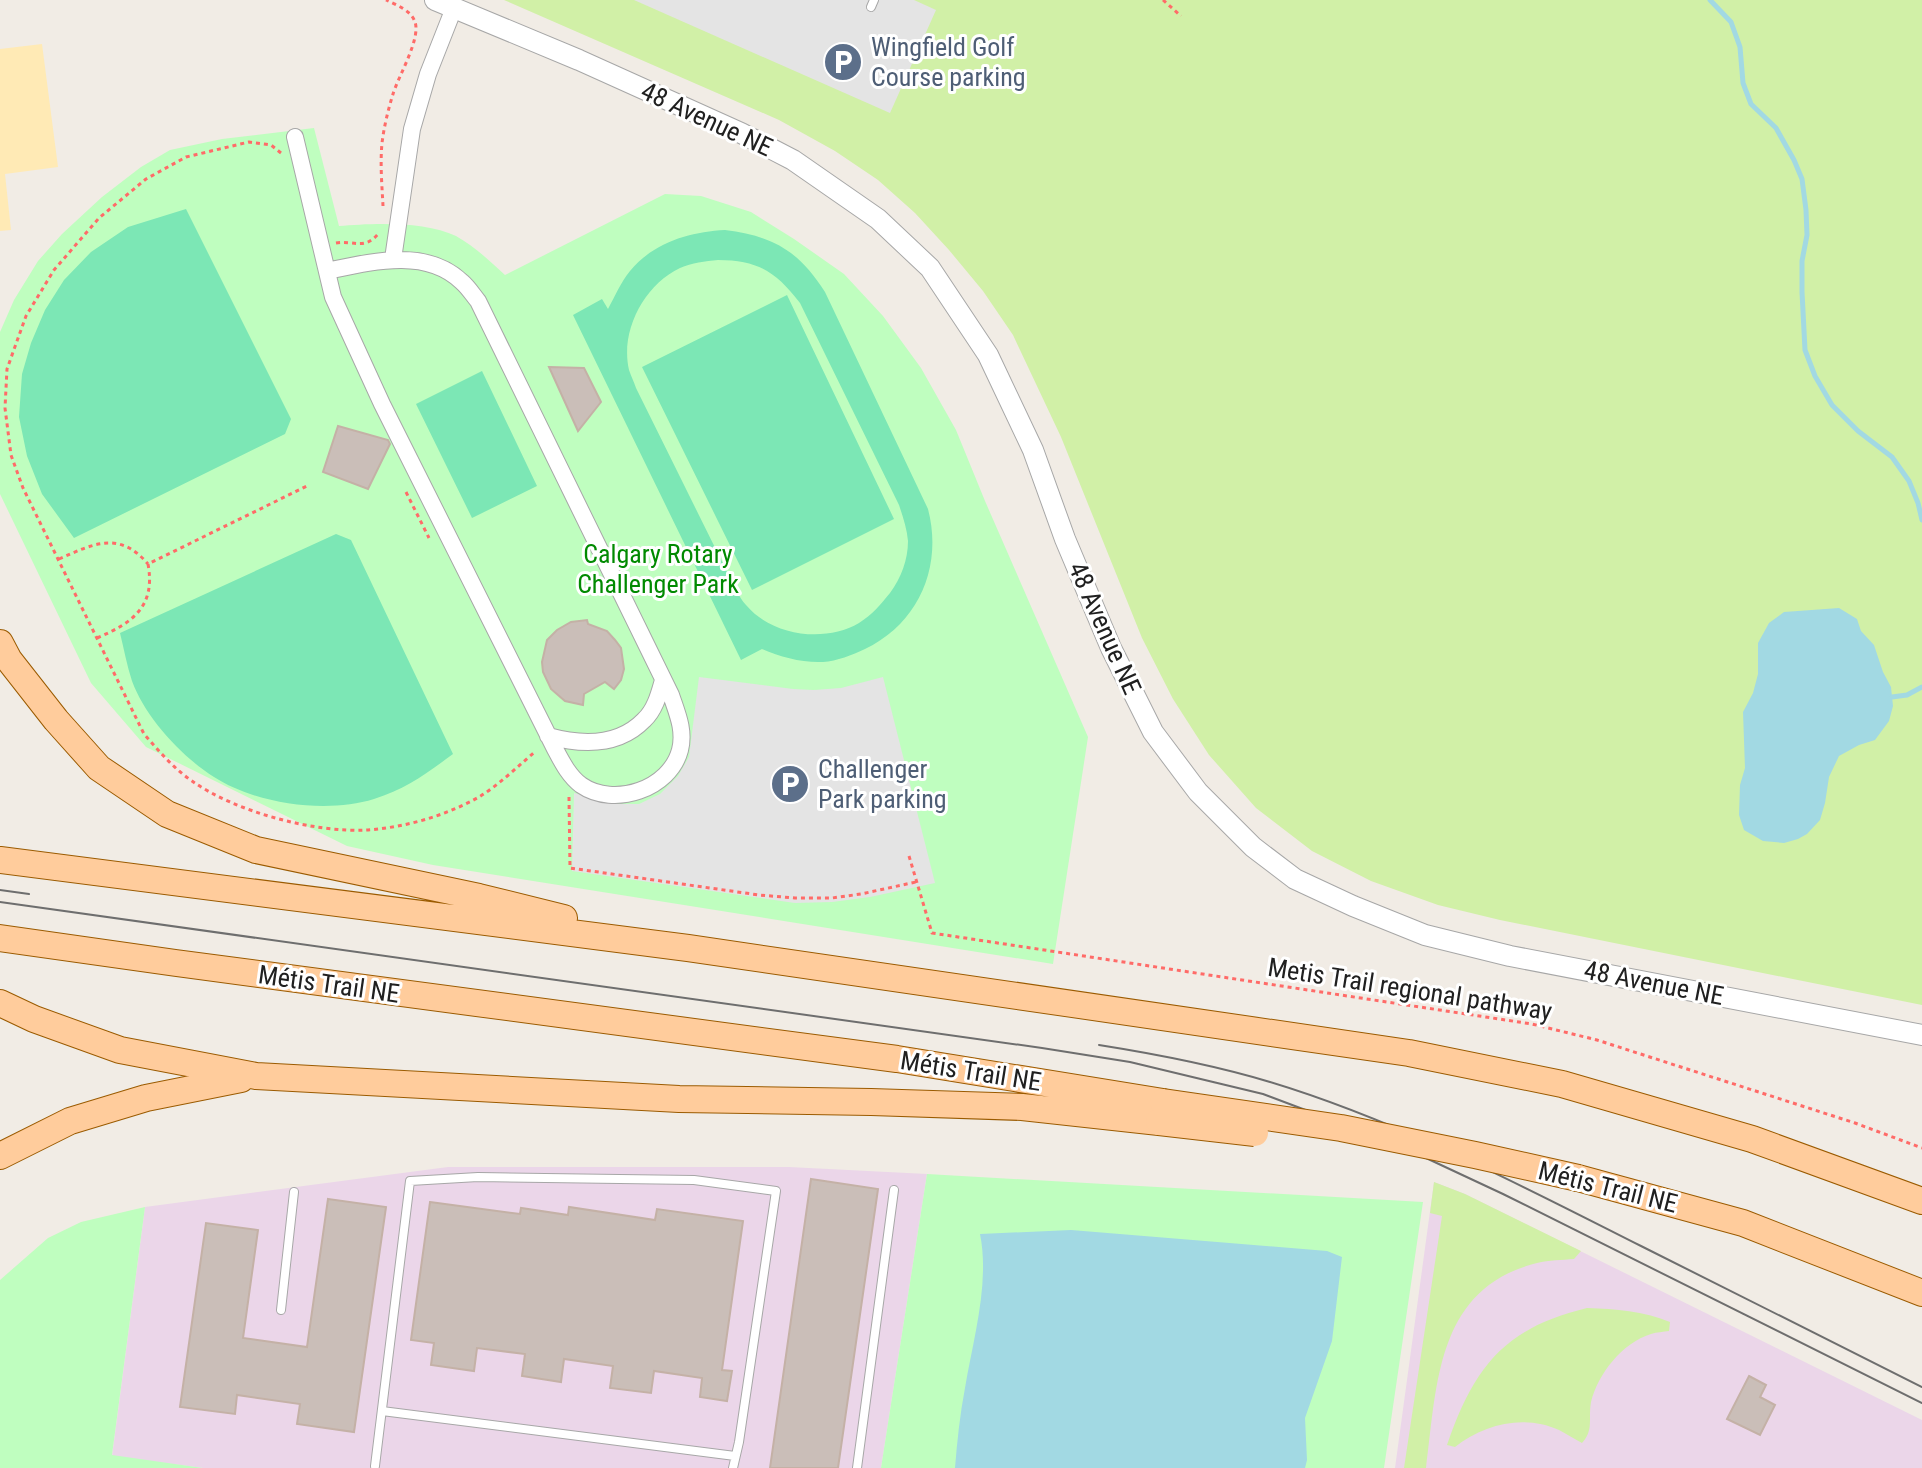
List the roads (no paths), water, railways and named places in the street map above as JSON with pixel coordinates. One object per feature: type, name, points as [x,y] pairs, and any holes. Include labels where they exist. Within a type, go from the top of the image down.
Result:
[{"type":"main road","points":[[0,643],[9,660],[56,720],[99,768],[167,814],[256,850],[479,897],[688,948]]},
{"type":"main road","points":[[0,860],[688,948],[1409,1053],[1562,1084],[1752,1139],[1922,1201]]},
{"type":"main road","name":"Métis Trail NE","points":[[0,938],[897,1059],[1161,1112],[1341,1128],[1578,1178],[1743,1223],[1922,1293]]},
{"type":"main road","points":[[0,1003],[34,1019],[120,1050],[256,1076],[679,1099],[1161,1112]]},
{"type":"main road","points":[[0,1156],[70,1121],[146,1098],[256,1076]]},
{"type":"street","points":[[393,259],[412,129],[450,3]]},
{"type":"street","name":"48 Avenue NE","points":[[450,3],[741,133],[793,160],[878,219],[930,268],[988,355],[1033,450],[1065,539],[1111,648],[1153,732],[1198,792],[1253,847],[1295,879],[1425,935],[1510,956],[1922,1035]]},
{"type":"street","points":[[295,137],[333,297],[544,742],[582,785],[602,793],[622,794],[637,792],[651,785],[665,775],[676,760],[682,733],[679,716],[478,301],[460,280],[441,268],[416,261],[393,259],[327,271]]},
{"type":"street","points":[[544,742],[598,743],[615,738],[644,721],[658,698],[663,680]]},
{"type":"lane","points":[[375,1466],[410,1181],[478,1177],[694,1180],[776,1191],[733,1468]]},
{"type":"lane","points":[[857,1468],[894,1190]]},
{"type":"lane","points":[[281,1310],[294,1192]]},
{"type":"lane","points":[[382,1411],[735,1456]]},
{"type":"water","points":[[1839,608],[1857,619],[1861,631],[1874,645],[1891,687],[1893,706],[1889,721],[1875,740],[1839,756],[1829,777],[1820,820],[1807,834],[1784,843],[1763,841],[1744,830],[1739,815],[1740,785],[1745,768],[1743,712],[1758,674],[1758,643],[1769,623],[1784,612]]},
{"type":"water","points":[[1071,1230],[1327,1251],[1342,1257],[1332,1341],[1305,1418],[1305,1468],[955,1468],[982,1292],[980,1234]]},
{"type":"waterway","points":[[1710,0],[1731,22],[1740,47],[1743,83],[1751,104],[1776,128],[1802,179],[1807,235],[1802,261],[1805,350],[1815,376],[1832,405],[1858,431],[1892,457],[1909,481],[1922,520]]},
{"type":"waterway","points":[[1892,697],[1907,695],[1922,687]]},
{"type":"tram line","points":[[0,890],[29,894]]},
{"type":"tram line","points":[[0,902],[1042,1048],[1130,1062],[1263,1094],[1426,1158],[1503,1194],[1922,1403]]},
{"type":"tram line","points":[[1099,1045],[1185,1060],[1249,1076],[1318,1098],[1412,1135],[1550,1200],[1922,1387]]},
{"type":"place","name":"Wingfield Golf Course parking","points":[[843,62]]},
{"type":"place","name":"Challenger Park parking","points":[[790,784]]},
{"type":"park label","name":"Calgary Rotary Challenger Park","points":[[658,569]]}]
